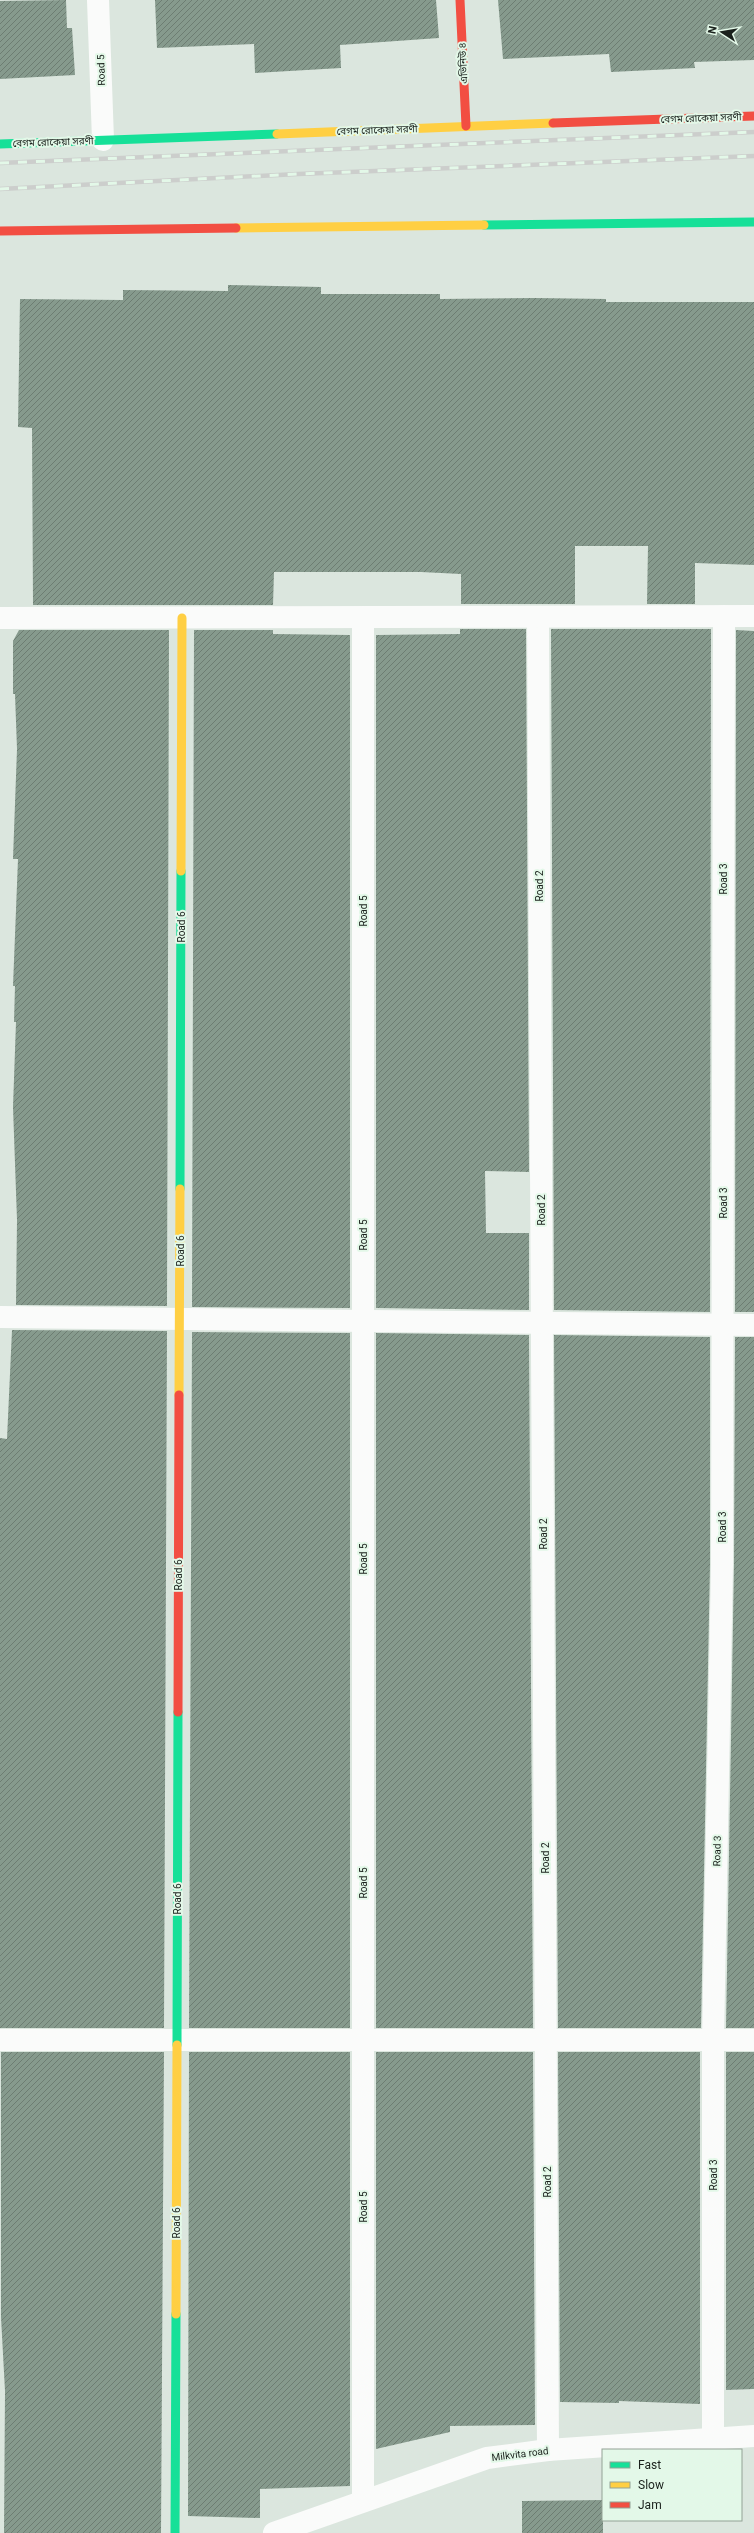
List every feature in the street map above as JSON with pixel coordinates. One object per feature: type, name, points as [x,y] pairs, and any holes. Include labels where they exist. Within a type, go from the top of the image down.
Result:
[{"type":"street","name":"Road 5","points":[[98,0],[103,140]]},
{"type":"street","name":"এভিনিউ ৪","points":[[460,0],[466,126]]},
{"type":"street","name":"বেগম রোকেয়া সরণী","points":[[0,144],[754,116]]},
{"type":"street","points":[[0,231],[754,222]]},
{"type":"street","name":"Road 3","points":[[713,2438],[713,2040],[722,1572],[724,616]]},
{"type":"street","points":[[0,618],[754,616]]},
{"type":"street","name":"Road 2","points":[[538,617],[548,2450]]},
{"type":"street","name":"Road 6","points":[[175,2533],[182,618]]},
{"type":"street","name":"Road 5","points":[[363,618],[363,2501]]},
{"type":"street","points":[[0,1317],[754,1325]]},
{"type":"street","points":[[0,2040],[754,2040]]},
{"type":"street","name":"Milkvita road","points":[[274,2533],[487,2458],[548,2450],[754,2436]]},
{"type":"building","points":[[66,0],[67,28],[72,28],[75,75],[0,79],[0,1]]},
{"type":"building","points":[[155,0],[436,0],[439,38],[340,45],[341,68],[255,73],[254,44],[157,48]]},
{"type":"building","points":[[498,0],[754,0],[754,60],[694,62],[695,68],[611,72],[609,54],[503,59]]},
{"type":"building","points":[[228,285],[321,287],[321,294],[440,294],[440,299],[535,298],[606,299],[606,302],[754,302],[754,565],[695,563],[695,604],[647,604],[648,546],[575,546],[575,604],[461,604],[461,574],[421,572],[274,572],[273,605],[33,605],[32,428],[18,427],[20,299],[123,300],[123,290],[228,291]]},
{"type":"building","points":[[460,629],[526,629],[529,1172],[485,1171],[486,1233],[529,1233],[529,1310],[376,1308],[376,635],[460,634]]},
{"type":"building","points":[[551,629],[711,629],[710,1312],[554,1310]]},
{"type":"building","points":[[19,630],[169,630],[167,1306],[16,1305],[17,1220],[13,1107],[16,1022],[14,1022],[15,986],[13,986],[18,859],[13,859],[17,749],[15,694],[13,694],[13,641]]},
{"type":"building","points":[[194,630],[273,630],[273,634],[350,635],[350,1308],[192,1307]]},
{"type":"building","points":[[736,630],[754,631],[754,1312],[735,1312]]},
{"type":"building","points":[[12,1330],[167,1331],[164,2028],[0,2028],[0,1438],[7,1439]]},
{"type":"building","points":[[192,1332],[350,1333],[350,2028],[189,2028]]},
{"type":"building","points":[[376,1333],[529,1335],[533,2028],[376,2028]]},
{"type":"building","points":[[554,1335],[710,1337],[710,1564],[701,2028],[558,2028]]},
{"type":"building","points":[[735,1337],[754,1337],[754,2028],[726,2028],[734,1564]]},
{"type":"building","points":[[1,2052],[164,2052],[161,2533],[4,2533],[5,2391],[1,2317]]},
{"type":"building","points":[[189,2052],[350,2052],[350,2486],[260,2489],[260,2518],[188,2516]]},
{"type":"building","points":[[376,2052],[533,2052],[535,2425],[450,2426],[450,2432],[376,2449]]},
{"type":"building","points":[[558,2052],[700,2052],[700,2404],[619,2401],[619,2403],[560,2402]]},
{"type":"building","points":[[726,2052],[754,2052],[754,2389],[726,2390]]},
{"type":"building","points":[[602,2500],[603,2533],[522,2533],[522,2501]]},
{"type":"railway","points":[[0,163],[754,132]]},
{"type":"railway","points":[[0,189],[298,174],[754,156]]},
{"type":"traffic: fast","points":[[0,144],[277,134]]},
{"type":"traffic: fast","points":[[484,225],[754,222]]},
{"type":"traffic: fast","points":[[180,1189],[181,871]]},
{"type":"traffic: fast","points":[[177,2045],[178,1712]]},
{"type":"traffic: fast","points":[[175,2533],[176,2314]]},
{"type":"traffic: slow","points":[[277,134],[553,123]]},
{"type":"traffic: slow","points":[[236,228],[484,225]]},
{"type":"traffic: slow","points":[[181,871],[182,618]]},
{"type":"traffic: slow","points":[[179,1395],[180,1189]]},
{"type":"traffic: slow","points":[[176,2314],[177,2045]]},
{"type":"traffic: jam","points":[[460,0],[466,126]]},
{"type":"traffic: jam","points":[[553,123],[754,116]]},
{"type":"traffic: jam","points":[[0,231],[236,228]]},
{"type":"traffic: jam","points":[[178,1712],[179,1395]]}]
